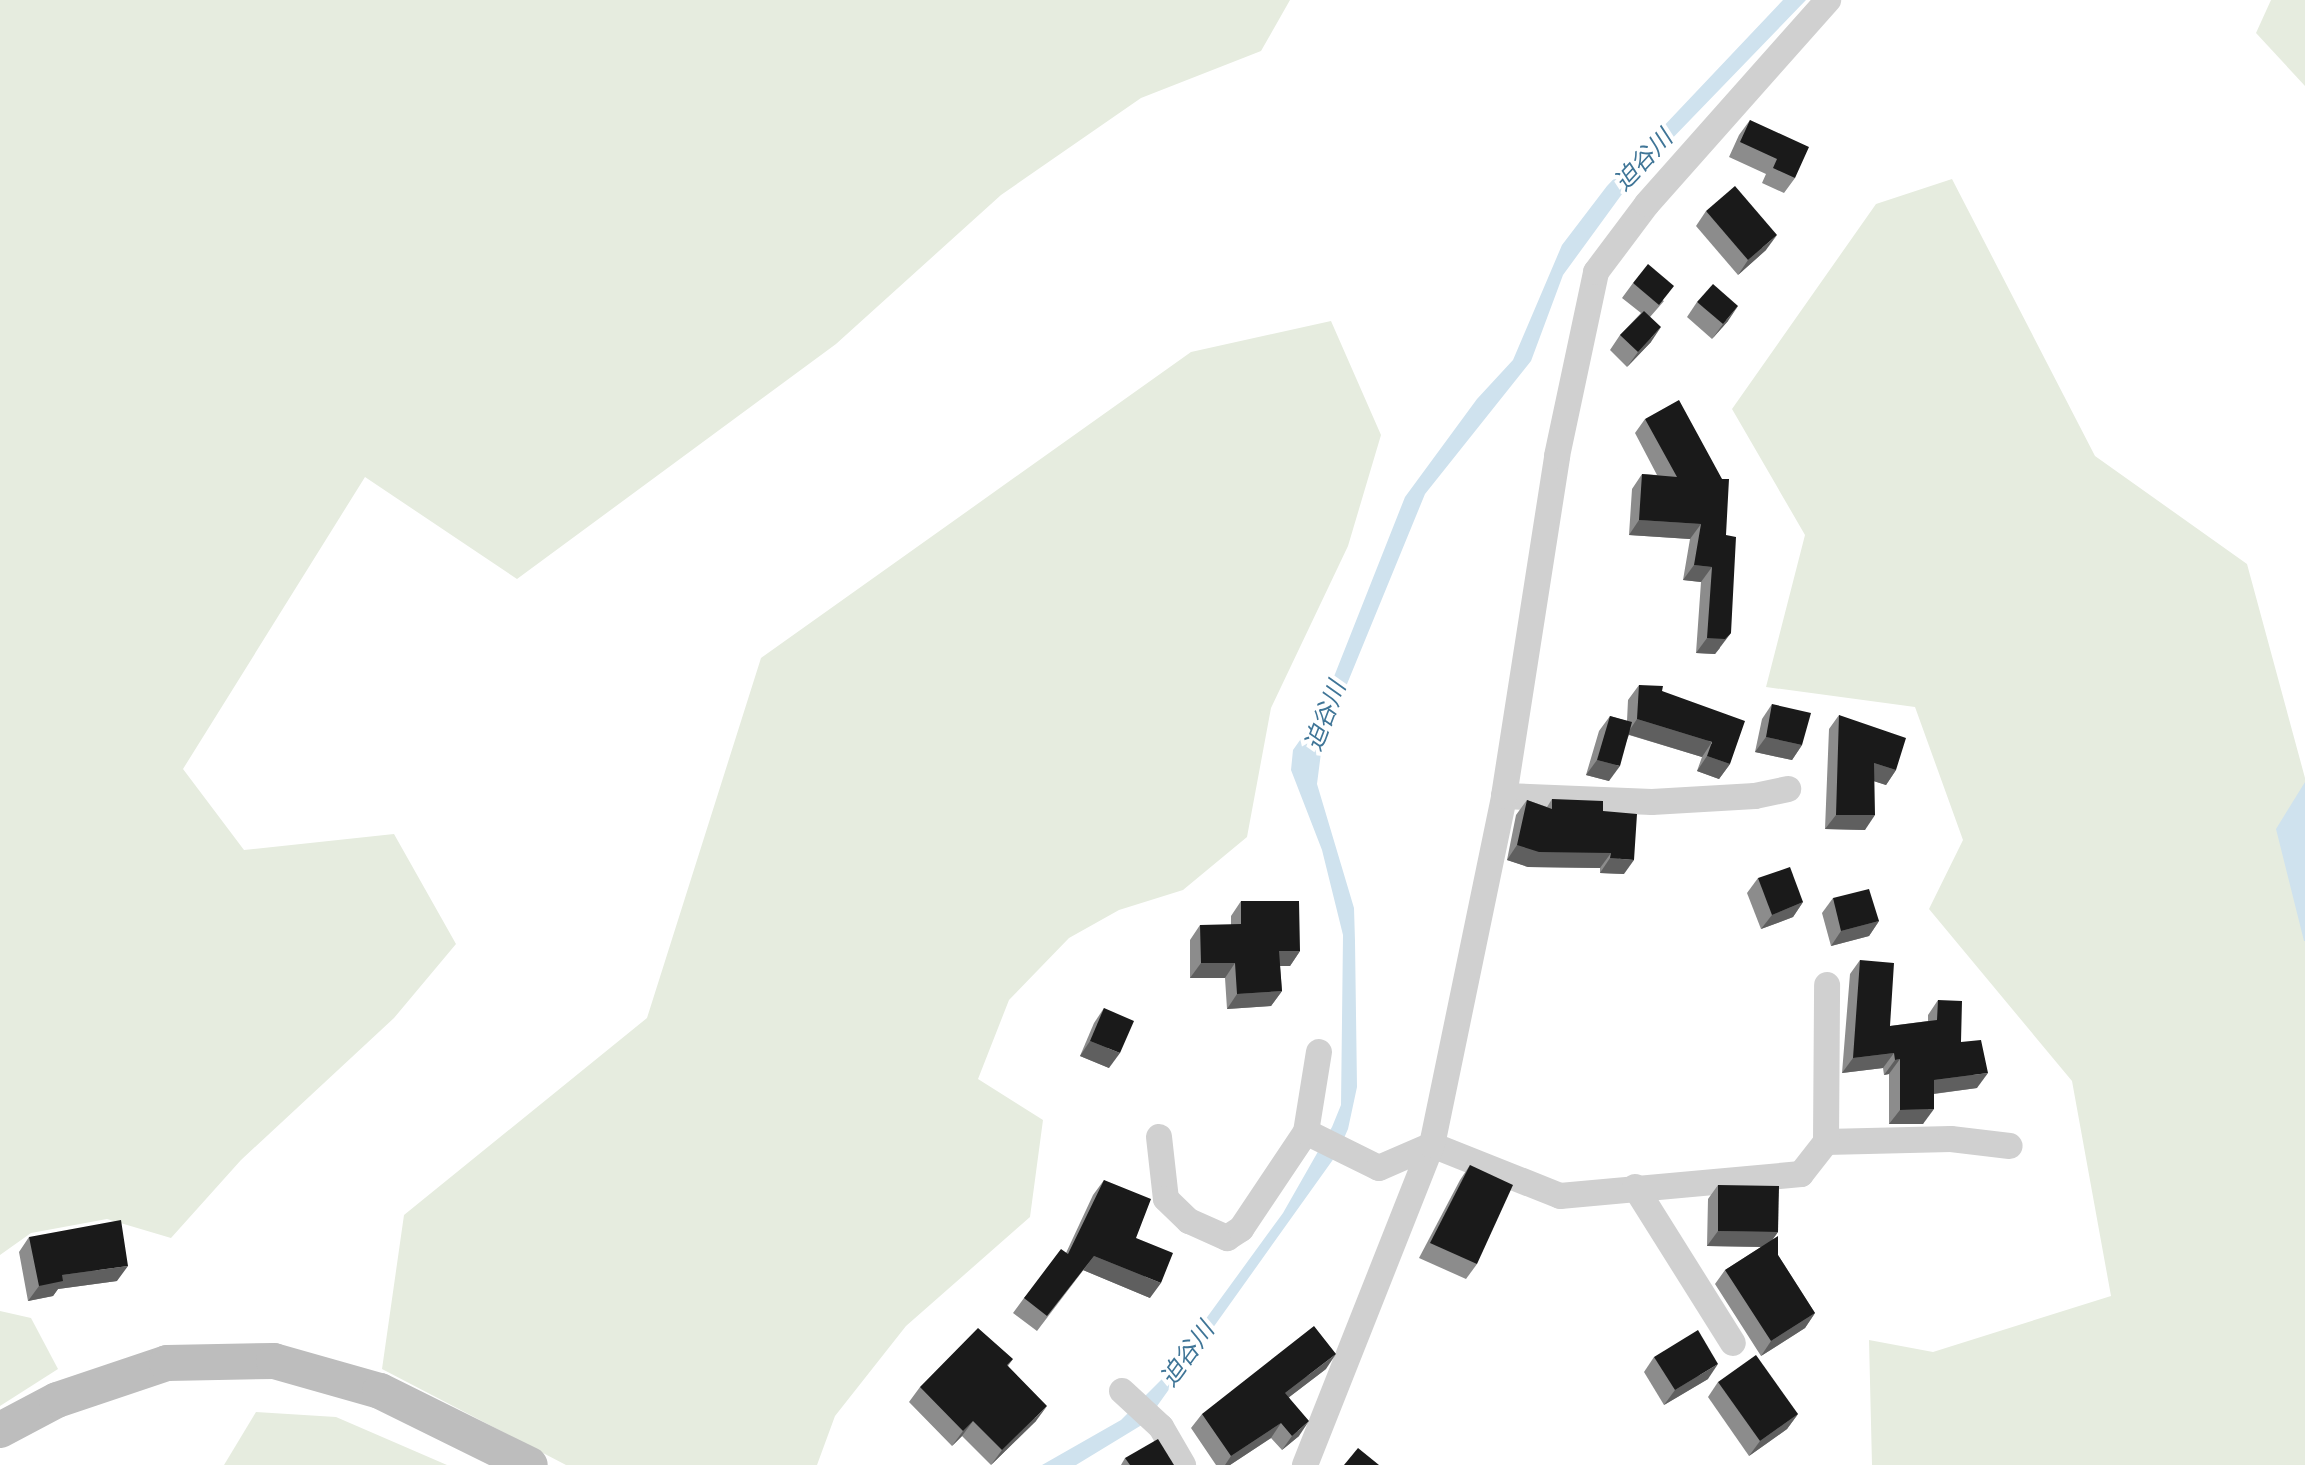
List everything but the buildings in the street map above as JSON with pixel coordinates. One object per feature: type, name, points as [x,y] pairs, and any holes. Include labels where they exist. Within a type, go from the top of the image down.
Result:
[{"type":"street","points":[[1305,1465],[1432,1145],[1504,796],[1557,456],[1596,272],[1647,204],[1828,0]]},
{"type":"street","points":[[1504,796],[1652,802],[1755,796],[1788,789]]},
{"type":"street","points":[[1311,1134],[1379,1168],[1432,1145],[1560,1196],[1801,1174],[1826,1142],[1827,985]]},
{"type":"street","points":[[1159,1137],[1166,1199],[1189,1221],[1227,1238],[1241,1229],[1311,1134],[1319,1052]]},
{"type":"street","points":[[1826,1142],[1951,1139],[2010,1146]]},
{"type":"street","points":[[1635,1187],[1733,1343]]},
{"type":"street","points":[[0,1430],[57,1400],[167,1363],[274,1361],[380,1391],[530,1465]]},
{"type":"street","points":[[1127,1396],[1161,1427],[1183,1465]]},
{"type":"shaded area","points":[[0,0],[1290,0],[1261,51],[1141,98],[1001,195],[836,344],[517,579],[365,477],[183,769],[244,850],[394,834],[456,944],[394,1018],[241,1160],[171,1238],[107,1219],[31,1233],[0,1255]]},
{"type":"shaded area","points":[[2271,0],[2305,0],[2305,86],[2256,33]]},
{"type":"shaded area","points":[[1952,179],[2095,456],[2247,564],[2305,778],[2305,1465],[1872,1465],[1869,1340],[1933,1352],[2111,1296],[2072,1081],[1929,909],[1963,840],[1915,707],[1766,687],[1805,535],[1732,409],[1876,204]]},
{"type":"shaded area","points":[[1331,321],[1381,435],[1348,546],[1271,708],[1247,837],[1183,890],[1119,910],[1069,938],[1009,1000],[978,1079],[1043,1120],[1030,1217],[906,1326],[835,1416],[817,1465],[566,1465],[382,1369],[404,1215],[647,1018],[761,658],[1191,352]]},
{"type":"shaded area","points":[[0,1311],[31,1318],[58,1369],[0,1406]]},
{"type":"shaded area","points":[[256,1412],[336,1417],[447,1465],[224,1465]]},
{"type":"water","name":"迫谷川","points":[[1783,0],[1806,0],[1633,179],[1563,275],[1531,361],[1425,494],[1322,745],[1317,784],[1354,908],[1357,1087],[1348,1129],[1337,1154],[1145,1423],[1076,1465],[1042,1465],[1121,1420],[1162,1379],[1283,1213],[1332,1127],[1341,1105],[1343,935],[1322,850],[1291,770],[1293,750],[1320,712],[1405,497],[1477,399],[1513,360],[1562,245],[1607,186]]},
{"type":"water","points":[[2305,782],[2305,941],[2304,941],[2276,829]]}]
